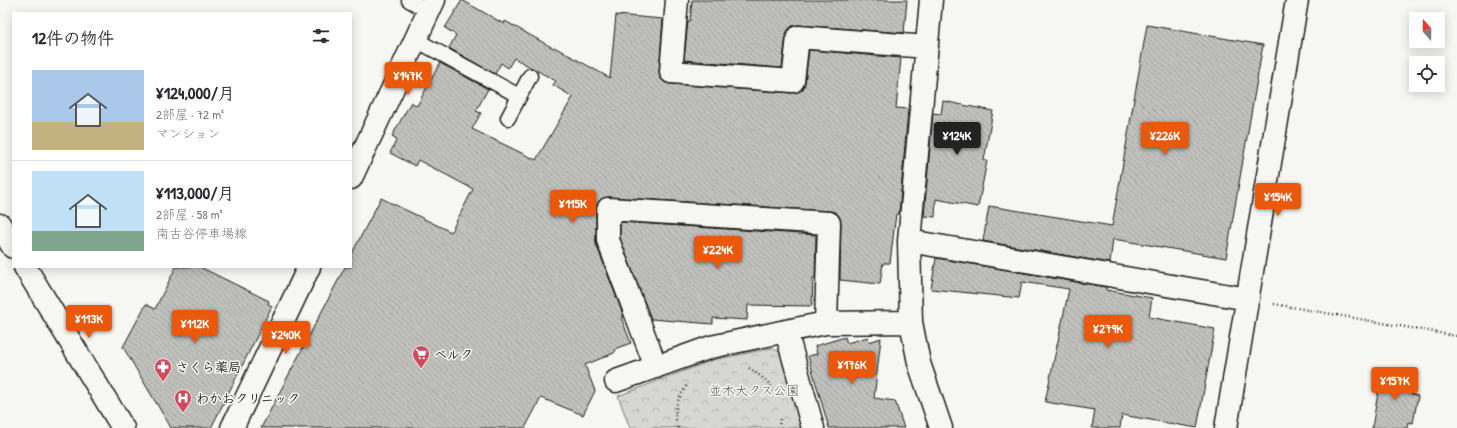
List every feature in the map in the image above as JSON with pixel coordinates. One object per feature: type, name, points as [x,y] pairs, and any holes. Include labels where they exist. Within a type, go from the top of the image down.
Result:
[{"type":"street","points":[[677,0],[671,72],[793,81],[798,37],[927,47]]},
{"type":"street","points":[[931,0],[909,241],[911,322],[919,363],[941,428]]},
{"type":"street","points":[[1226,428],[1297,0]]},
{"type":"street","points":[[352,176],[431,5]]},
{"type":"street","points":[[656,367],[608,240],[608,209],[829,223],[826,323]]},
{"type":"street","points":[[0,225],[12,245]]},
{"type":"street","points":[[909,241],[1248,299]]},
{"type":"street","points":[[26,268],[123,428]]},
{"type":"street","points":[[232,428],[309,268]]},
{"type":"street","points":[[616,381],[711,347],[826,323],[911,322]]},
{"type":"street","points":[[786,331],[813,428]]},
{"type":"lane","points":[[409,0],[431,5]]},
{"type":"lane","points":[[416,40],[519,96]]},
{"type":"lane","points":[[508,118],[530,76]]},
{"type":"path","points":[[1248,299],[1457,336]]},
{"type":"path","points":[[743,365],[753,370],[767,381],[775,393]]},
{"type":"path","points":[[678,428],[675,416],[677,402],[690,379]]},
{"type":"path","points":[[779,428],[780,415]]},
{"type":"green space","name":"並木大クス公園","points":[[772,348],[785,355],[807,428],[630,428],[618,396],[713,360]]},
{"type":"building","points":[[462,0],[504,24],[505,21],[610,78],[616,15],[663,19],[659,71],[660,78],[664,82],[670,84],[792,93],[799,92],[803,89],[809,50],[901,58],[896,108],[908,109],[899,214],[896,214],[890,263],[883,263],[880,284],[840,280],[841,223],[840,218],[836,213],[830,211],[609,197],[603,198],[598,202],[596,209],[596,244],[624,317],[621,317],[631,343],[617,348],[614,353],[585,365],[595,391],[583,415],[541,398],[525,428],[261,428],[344,268],[352,268],[352,253],[381,198],[451,232],[473,189],[418,160],[415,166],[390,153],[397,139],[392,136],[411,102],[417,106],[440,63],[488,89],[476,111],[481,113],[472,129],[536,160],[573,97],[553,85],[556,81],[514,58],[508,68],[501,63],[495,74],[449,48],[456,35],[445,28]]},
{"type":"building","points":[[692,0],[907,0],[904,33],[799,25],[792,26],[786,35],[782,68],[684,60]]},
{"type":"building","points":[[1147,25],[1263,45],[1226,258],[1113,239],[1110,263],[983,241],[989,206],[1112,226]]},
{"type":"building","points":[[943,101],[993,111],[984,160],[987,161],[978,207],[936,199],[935,217],[924,216],[933,113],[941,114]]},
{"type":"building","points":[[620,222],[816,235],[815,278],[813,278],[812,306],[748,305],[747,320],[713,318],[713,324],[651,319],[620,238]]},
{"type":"building","points":[[936,258],[1106,287],[1106,290],[1152,298],[1149,317],[1215,329],[1197,428],[1122,415],[1120,428],[1092,428],[1095,410],[1045,402],[1069,289],[1022,282],[1019,298],[931,289]]},
{"type":"building","points":[[176,268],[202,268],[269,301],[268,304],[272,306],[211,428],[171,428],[123,347],[146,304],[155,309]]},
{"type":"building","points":[[845,337],[847,343],[868,337],[869,342],[881,338],[874,398],[895,401],[904,428],[829,428],[808,356],[817,354],[815,346]]},
{"type":"building","points":[[1382,369],[1414,375],[1411,394],[1418,396],[1413,423],[1408,422],[1407,428],[1372,428]]},
{"type":"place","name":"ベルク","points":[[421,369]]},
{"type":"place","name":"さくら薬局","points":[[163,382]]},
{"type":"place","name":"わかおクリニック","points":[[183,413]]}]
